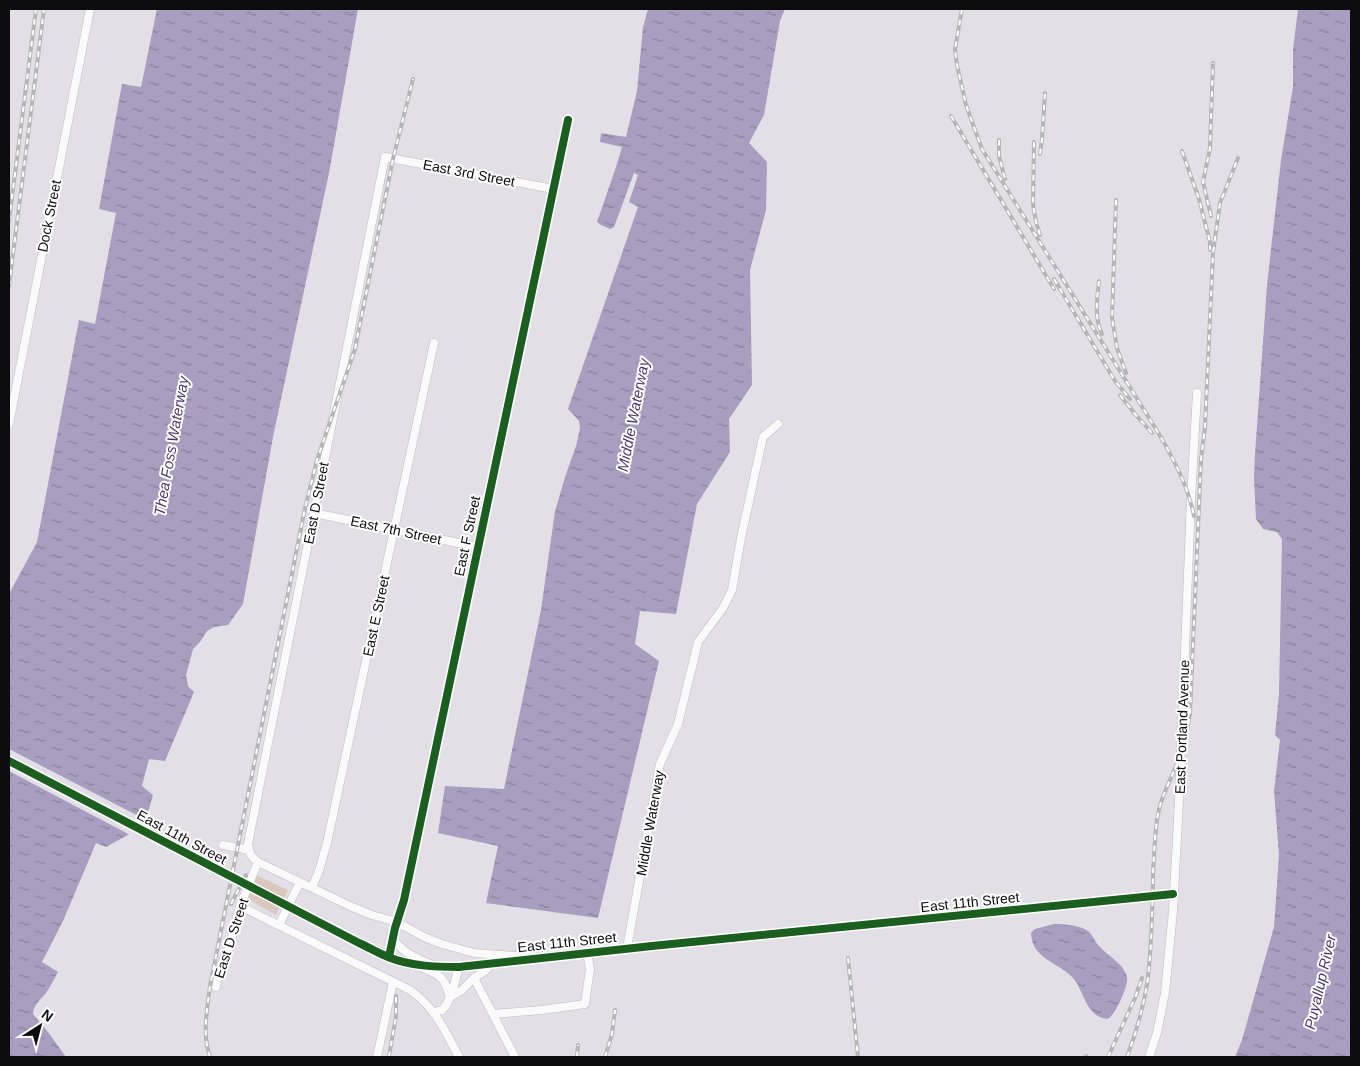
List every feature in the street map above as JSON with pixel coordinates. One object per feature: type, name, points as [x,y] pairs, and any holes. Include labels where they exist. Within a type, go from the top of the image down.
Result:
[{"type":"street","name":"Dock Street","points":[[9,424],[90,9]]},
{"type":"street","name":"East F Street","points":[[389,957],[404,900],[568,120]]},
{"type":"street","name":"East 3rd Street","points":[[385,157],[553,189]]},
{"type":"street","name":"East D Street","points":[[249,850],[248,844],[385,157]]},
{"type":"street","name":"East E Street","points":[[312,887],[327,843],[434,343]]},
{"type":"street","name":"East Portland Avenue","points":[[1149,1057],[1157,1033],[1164,993],[1174,894],[1190,507],[1197,393]]},
{"type":"street","name":"Middle Waterway","points":[[627,948],[660,764],[678,724],[698,642],[723,608],[732,590],[741,538],[763,437],[778,424]]},
{"type":"street","name":"East 7th Street","points":[[314,513],[478,547]]},
{"type":"street","name":"East 11th Street","points":[[9,761],[359,943],[389,957],[412,964],[459,967],[627,948],[1174,894]]},
{"type":"street","name":"East 11th Street","points":[[223,845],[249,850],[252,858],[258,862],[352,908],[397,922],[424,937],[452,947],[474,952],[539,958]]},
{"type":"street","name":"East D Street","points":[[216,986],[218,973],[230,945],[240,906],[258,862]]},
{"type":"street","points":[[279,924],[300,882]]},
{"type":"street","points":[[240,906],[279,924],[420,997],[434,1012],[459,1057]]},
{"type":"street","points":[[393,938],[399,947],[415,957],[436,966],[447,967]]},
{"type":"street","points":[[493,1014],[585,1004],[590,969],[587,953]]},
{"type":"street","points":[[450,997],[462,990],[474,978],[486,972],[493,963]]},
{"type":"street","points":[[412,964],[433,972],[444,980],[450,997]]},
{"type":"street","points":[[434,1012],[442,1010],[450,997],[459,967]]},
{"type":"street","points":[[474,978],[515,1057]]},
{"type":"street","points":[[377,1057],[393,982]]},
{"type":"shaded area","points":[[250,872],[288,890],[276,915],[241,895]]},
{"type":"water","name":"Thea Foss Waterway","points":[[157,9],[358,9],[329,173],[273,437],[243,604],[228,625],[214,627],[207,631],[193,649],[186,675],[188,686],[194,692],[165,761],[149,759],[142,786],[153,795],[144,826],[106,847],[96,843],[63,921],[42,962],[58,972],[46,993],[36,1005],[33,1014],[66,1057],[9,1057],[9,594],[37,542],[79,320],[95,324],[116,213],[99,209],[122,84],[141,87]]},
{"type":"water","points":[[648,9],[785,9],[780,21],[764,115],[749,143],[767,162],[766,210],[750,270],[752,385],[729,419],[730,452],[697,504],[676,614],[640,611],[635,644],[659,661],[598,918],[486,903],[498,846],[438,833],[445,786],[504,789],[541,610],[555,511],[580,428],[579,421],[568,409],[638,207],[629,202],[638,175],[634,173],[614,227],[610,229],[597,222],[622,147],[600,142],[601,133],[626,137],[637,91],[643,27]]},
{"type":"water","name":"Puyallup River","points":[[1298,9],[1351,9],[1351,1057],[1235,1057],[1242,1040],[1274,927],[1279,855],[1274,791],[1280,740],[1275,735],[1279,693],[1282,539],[1277,532],[1263,529],[1256,519],[1254,478],[1267,285],[1281,160],[1293,87],[1293,50]]},
{"type":"water","points":[[1054,924],[1076,926],[1085,929],[1099,946],[1123,968],[1127,977],[1124,992],[1115,1011],[1109,1018],[1102,1018],[1095,1014],[1075,980],[1040,954],[1035,948],[1031,933],[1035,929]]},
{"type":"pier","points":[[9,749],[148,821],[146,827],[132,836],[9,771]]},
{"type":"railway","points":[[9,221],[36,9]]},
{"type":"railway","points":[[9,286],[44,9]]},
{"type":"railway","points":[[962,9],[955,49],[957,65],[966,105],[982,149],[1159,434],[1184,484],[1194,516]]},
{"type":"railway","points":[[1211,216],[1203,182],[1210,148],[1213,63]]},
{"type":"railway","points":[[210,1057],[206,1040],[210,986],[305,508],[317,460],[355,349],[393,159],[413,79]]},
{"type":"railway","points":[[1040,154],[1045,93]]},
{"type":"railway","points":[[951,116],[1054,289]]},
{"type":"railway","points":[[999,140],[999,156],[1005,179]]},
{"type":"railway","points":[[1034,142],[1033,204],[1040,235]]},
{"type":"railway","points":[[1182,151],[1199,199],[1210,242],[1210,250]]},
{"type":"railway","points":[[1127,1057],[1139,1021],[1147,984],[1157,820],[1164,795],[1182,750],[1190,714],[1201,459],[1205,427],[1213,253],[1220,203],[1238,158]]},
{"type":"railway","points":[[1116,200],[1112,318],[1117,348],[1126,373]]},
{"type":"railway","points":[[1054,279],[1115,381],[1130,399]]},
{"type":"railway","points":[[1099,281],[1097,315],[1102,334]]},
{"type":"railway","points":[[1120,395],[1152,433]]},
{"type":"railway","points":[[231,904],[246,875]]},
{"type":"railway","points":[[848,958],[858,1057]]},
{"type":"railway","points":[[1108,1057],[1142,978]]},
{"type":"railway","points":[[389,1057],[396,1016],[396,996]]},
{"type":"railway","points":[[605,1057],[612,1034],[615,1010]]},
{"type":"railway","points":[[577,1057],[578,1045]]},
{"type":"cycle path","points":[[389,957],[395,928],[404,900],[568,120]]},
{"type":"cycle path","points":[[9,761],[377,952],[396,960],[423,965],[459,967],[1173,894]]}]
